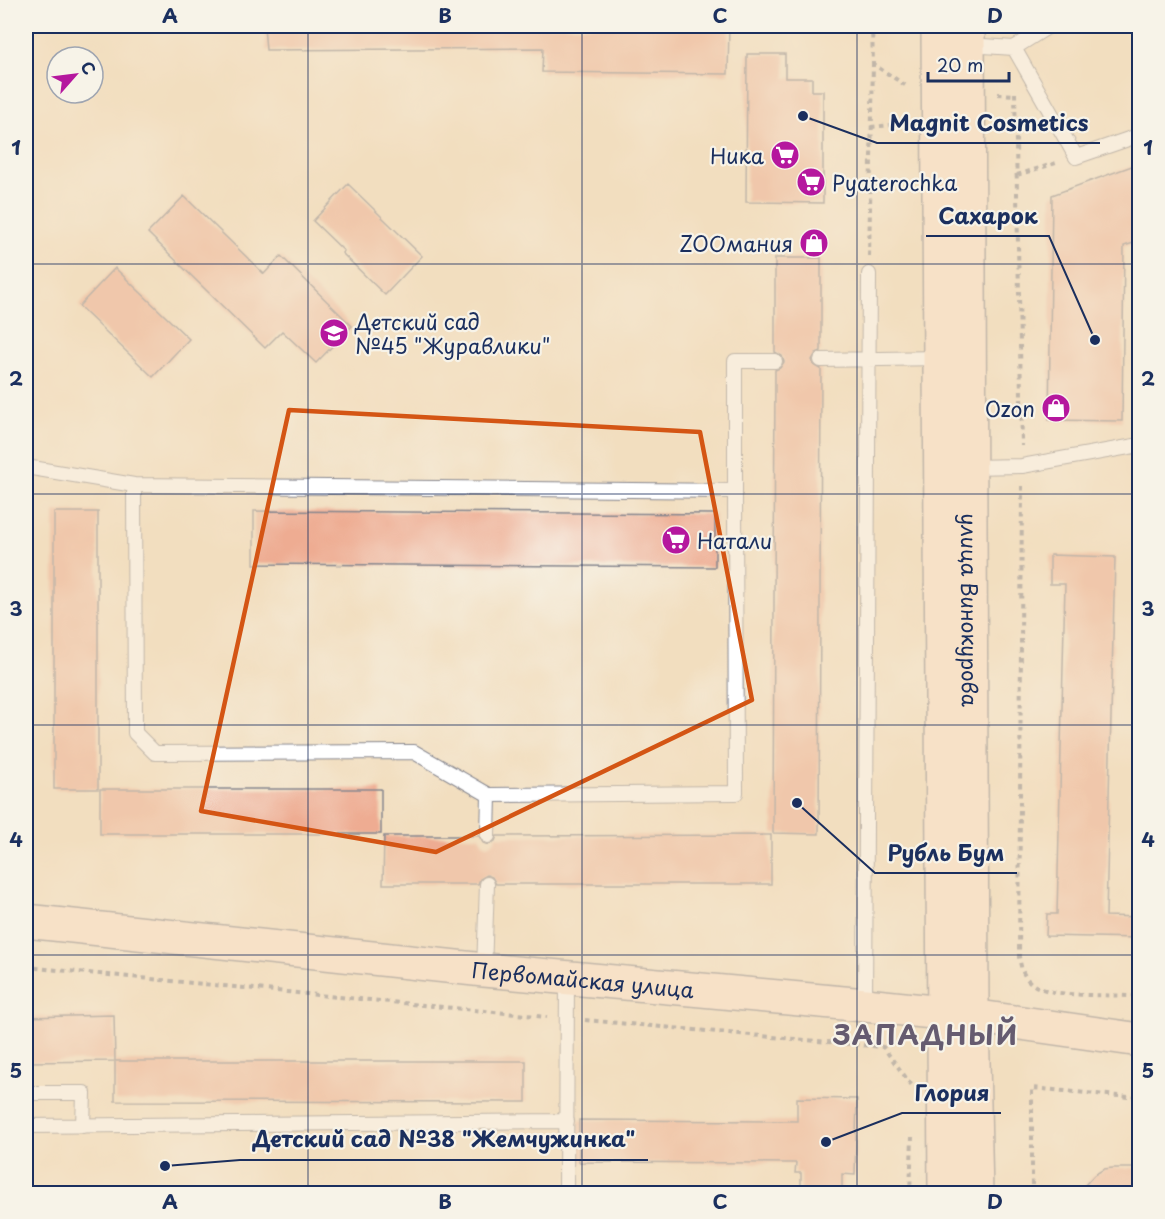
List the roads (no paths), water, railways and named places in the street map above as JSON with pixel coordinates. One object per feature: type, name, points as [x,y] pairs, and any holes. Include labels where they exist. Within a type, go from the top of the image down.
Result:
[{"type":"main road","name":"улица Винокурова","points":[[938,26],[955,358]]},
{"type":"main road","name":"улица Винокурова","points":[[945,1194],[959,1015],[955,358],[968,35]]},
{"type":"main road","name":"Первомайская улица","points":[[26,921],[484,970],[959,1015],[1140,1040]]},
{"type":"main road","name":"улица Винокурова","points":[[959,1015],[976,1194]]},
{"type":"lane","points":[[1014,48],[1049,26]]},
{"type":"lane","points":[[968,35],[1014,48],[1076,157],[1140,135]]},
{"type":"lane","points":[[865,1005],[869,274]]},
{"type":"lane","points":[[821,360],[955,358]]},
{"type":"lane","points":[[134,485],[135,733],[155,753],[414,752],[489,795],[736,793],[735,361],[775,361]]},
{"type":"lane","points":[[955,467],[1022,466],[1140,445]]},
{"type":"lane","points":[[26,467],[134,485],[735,491]]},
{"type":"lane","points":[[488,836],[489,795]]},
{"type":"lane","points":[[484,970],[487,884]]},
{"type":"lane","points":[[567,977],[567,1194]]},
{"type":"lane","points":[[26,1093],[84,1093],[83,1126]]},
{"type":"lane","points":[[26,1126],[567,1120]]},
{"type":"place","name":"Magnit Cosmetics","points":[[803,116]]},
{"type":"place","name":"Ника","points":[[785,155]]},
{"type":"place","name":"Pyaterochka","points":[[811,182]]},
{"type":"place","name":"ZOOмания","points":[[814,243]]},
{"type":"place","name":"Детский сад №45 \"Журавлики\"","points":[[334,333]]},
{"type":"place","name":"Сахарок","points":[[1095,340]]},
{"type":"place","name":"Ozon","points":[[1056,408]]},
{"type":"place","name":"Натали","points":[[676,540]]},
{"type":"place","name":"Рубль Бум","points":[[797,803]]},
{"type":"place","name":"Глория","points":[[826,1142]]},
{"type":"place","name":"Детский сад №38 \"Жемчужинка\"","points":[[165,1166]]},
{"type":"district","name":"ЗАПАДНЫЙ","points":[[926,1033]]}]
